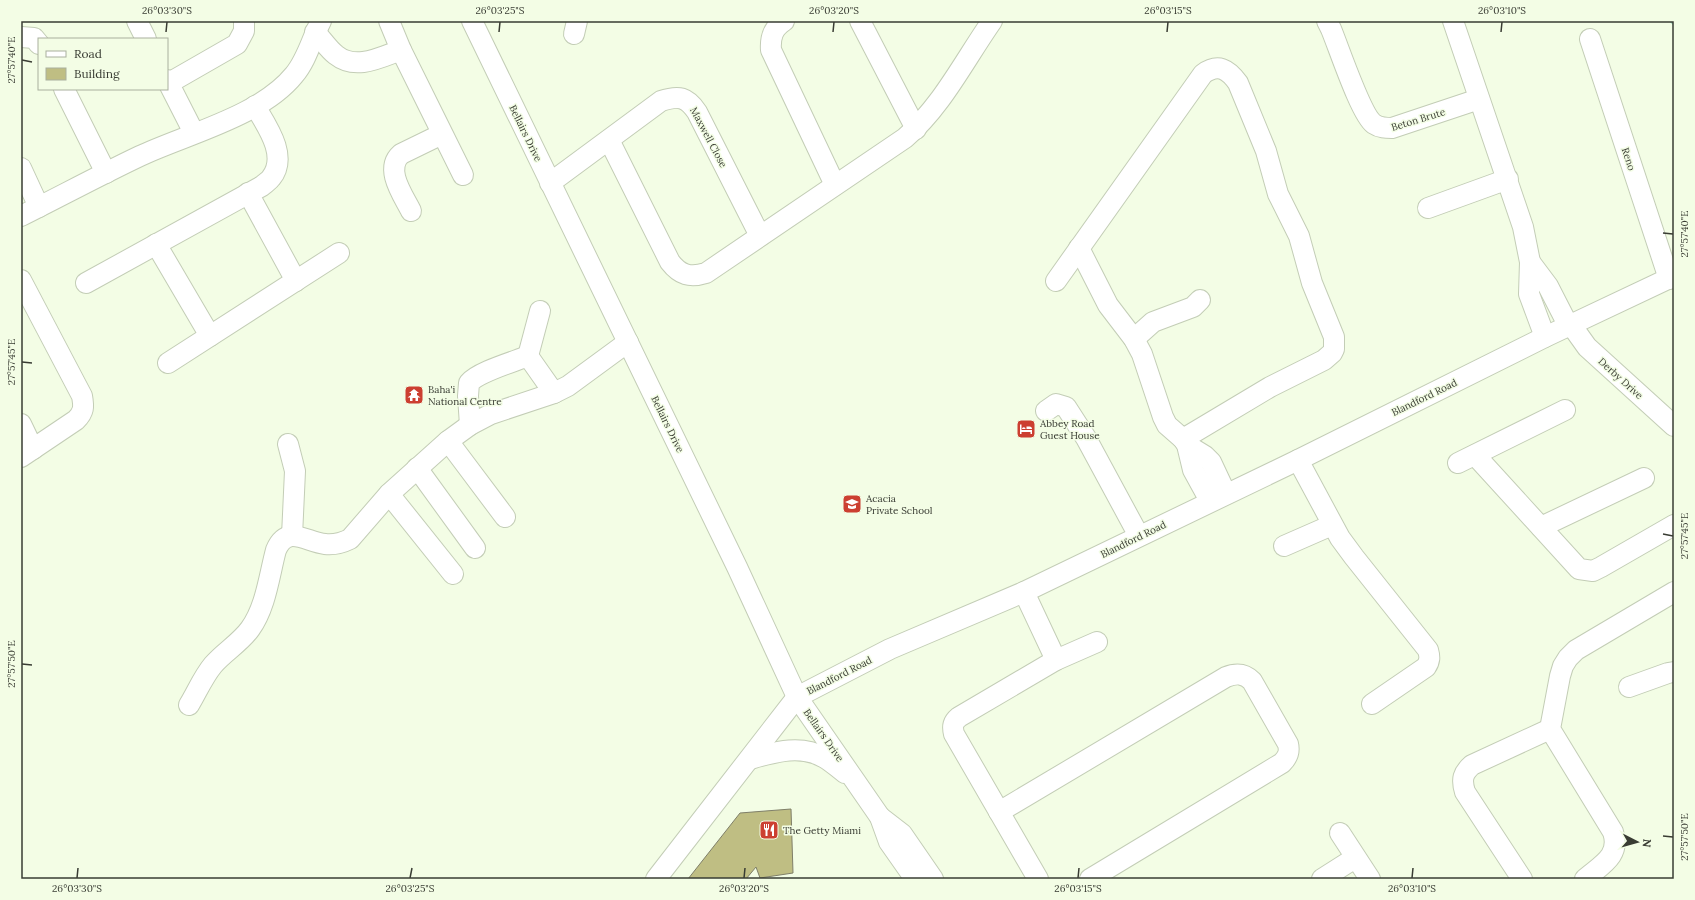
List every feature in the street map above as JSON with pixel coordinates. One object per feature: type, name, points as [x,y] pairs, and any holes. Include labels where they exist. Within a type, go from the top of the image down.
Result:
[{"type":"street","points":[[137,21],[146,38]]},
{"type":"street","points":[[194,133],[168,81],[237,44],[244,31],[244,21]]},
{"type":"street","points":[[389,21],[401,50],[463,175]]},
{"type":"street","name":"Bellairs Drive","points":[[472,21],[628,342],[797,697],[880,817],[889,842],[915,879]]},
{"type":"street","points":[[784,21],[773,32],[770,40],[771,50],[834,185]]},
{"type":"street","points":[[860,21],[916,129]]},
{"type":"street","name":"Beton Brute","points":[[1327,21],[1364,111],[1374,124],[1385,128],[1392,128],[1479,99]]},
{"type":"street","points":[[1453,21],[1508,179],[1523,227],[1530,262],[1529,294],[1545,337]]},
{"type":"street","points":[[318,26],[336,55],[346,61],[358,63],[369,61],[401,50]]},
{"type":"street","points":[[21,216],[140,156],[224,122],[255,106],[282,87],[295,75],[304,60],[318,26]]},
{"type":"street","points":[[609,140],[670,262],[676,269],[685,274],[696,276],[706,273],[905,138],[916,129],[936,105],[983,26]]},
{"type":"street","points":[[21,36],[34,38],[38,43]]},
{"type":"street","name":"Reno","points":[[1590,39],[1671,277]]},
{"type":"street","points":[[1056,281],[1203,74],[1210,69],[1217,68],[1225,70],[1232,75],[1238,83],[1266,151],[1278,194],[1299,236],[1312,283],[1334,337],[1334,348],[1332,353],[1324,360],[1270,387],[1185,442]]},
{"type":"street","points":[[64,90],[106,173]]},
{"type":"street","name":"Maxwell Close","points":[[550,183],[661,101],[679,97],[687,100],[697,112],[760,236]]},
{"type":"street","points":[[86,283],[262,186],[271,178],[276,168],[277,151],[272,134],[255,106]]},
{"type":"street","points":[[411,210],[394,176],[394,164],[396,159],[401,154],[442,134]]},
{"type":"street","points":[[21,168],[39,207]]},
{"type":"street","points":[[1428,208],[1508,179]]},
{"type":"street","points":[[248,193],[296,281]]},
{"type":"street","points":[[156,244],[210,336]]},
{"type":"street","points":[[1079,248],[1108,305],[1134,339],[1142,354],[1167,425],[1185,442],[1211,462],[1218,498]]},
{"type":"street","points":[[168,363],[339,253]]},
{"type":"street","points":[[1530,262],[1548,286],[1570,326]]},
{"type":"street","name":"Blandford Road","points":[[656,879],[797,697],[890,649],[1024,592],[1298,460],[1545,337],[1671,277]]},
{"type":"street","points":[[21,280],[82,396],[84,408],[82,414],[76,420],[27,453],[21,424]]},
{"type":"street","points":[[1134,339],[1153,322],[1193,307],[1200,300]]},
{"type":"street","points":[[528,356],[540,311]]},
{"type":"street","name":"Derby Drive","points":[[1570,326],[1587,347],[1674,426]]},
{"type":"street","points":[[189,705],[213,665],[240,640],[257,617],[263,602],[279,542],[284,538],[292,536],[302,537],[323,544],[342,543],[350,539],[390,494],[417,468],[448,441],[470,425],[491,414],[568,386],[628,342]]},
{"type":"street","points":[[528,356],[554,392]]},
{"type":"street","points":[[470,425],[468,396],[469,383],[478,376],[528,356]]},
{"type":"street","points":[[1046,411],[1056,404],[1066,407],[1086,438],[1139,536]]},
{"type":"street","points":[[1565,410],[1467,459],[1541,528],[1579,569],[1593,571],[1674,525]]},
{"type":"street","points":[[448,441],[505,517]]},
{"type":"street","points":[[288,444],[295,471],[292,536]]},
{"type":"street","points":[[1298,460],[1332,525],[1354,557],[1428,650],[1430,655],[1430,659],[1426,667],[1372,704]]},
{"type":"street","points":[[417,468],[475,548]]},
{"type":"street","points":[[1541,528],[1644,478]]},
{"type":"street","points":[[390,494],[453,574]]},
{"type":"street","points":[[1284,546],[1332,525]]},
{"type":"street","points":[[1024,592],[1056,660]]},
{"type":"street","points":[[1585,879],[1610,858],[1614,851],[1615,838],[1613,832],[1550,729],[1563,666],[1576,650],[1674,592]]},
{"type":"street","points":[[1038,879],[954,734],[952,728],[953,722],[1056,660],[1097,642]]},
{"type":"street","points":[[1628,687],[1674,672]]},
{"type":"street","points":[[999,812],[1226,677],[1241,674],[1247,677],[1252,681],[1288,744],[1289,754],[1287,758],[1282,763],[1090,879]]},
{"type":"street","points":[[1522,879],[1465,792],[1462,777],[1472,764],[1550,729]]},
{"type":"street","points":[[750,759],[784,750],[804,751],[825,758],[857,783]]},
{"type":"street","name":"Bellairs Drive","points":[[880,817],[902,834],[933,879]]},
{"type":"street","points":[[1340,833],[1370,879]]},
{"type":"street","points":[[1322,879],[1355,858]]},
{"type":"building","points":[[791,809],[793,873],[760,878],[756,867],[746,879],[688,879],[740,813]]},
{"type":"place","name":"Baha'i National Centre","points":[[414,395]]},
{"type":"place","name":"Abbey Road Guest House","points":[[1026,429]]},
{"type":"place","name":"Acacia Private School","points":[[852,504]]},
{"type":"place","name":"The Getty Miami","points":[[769,830]]}]
